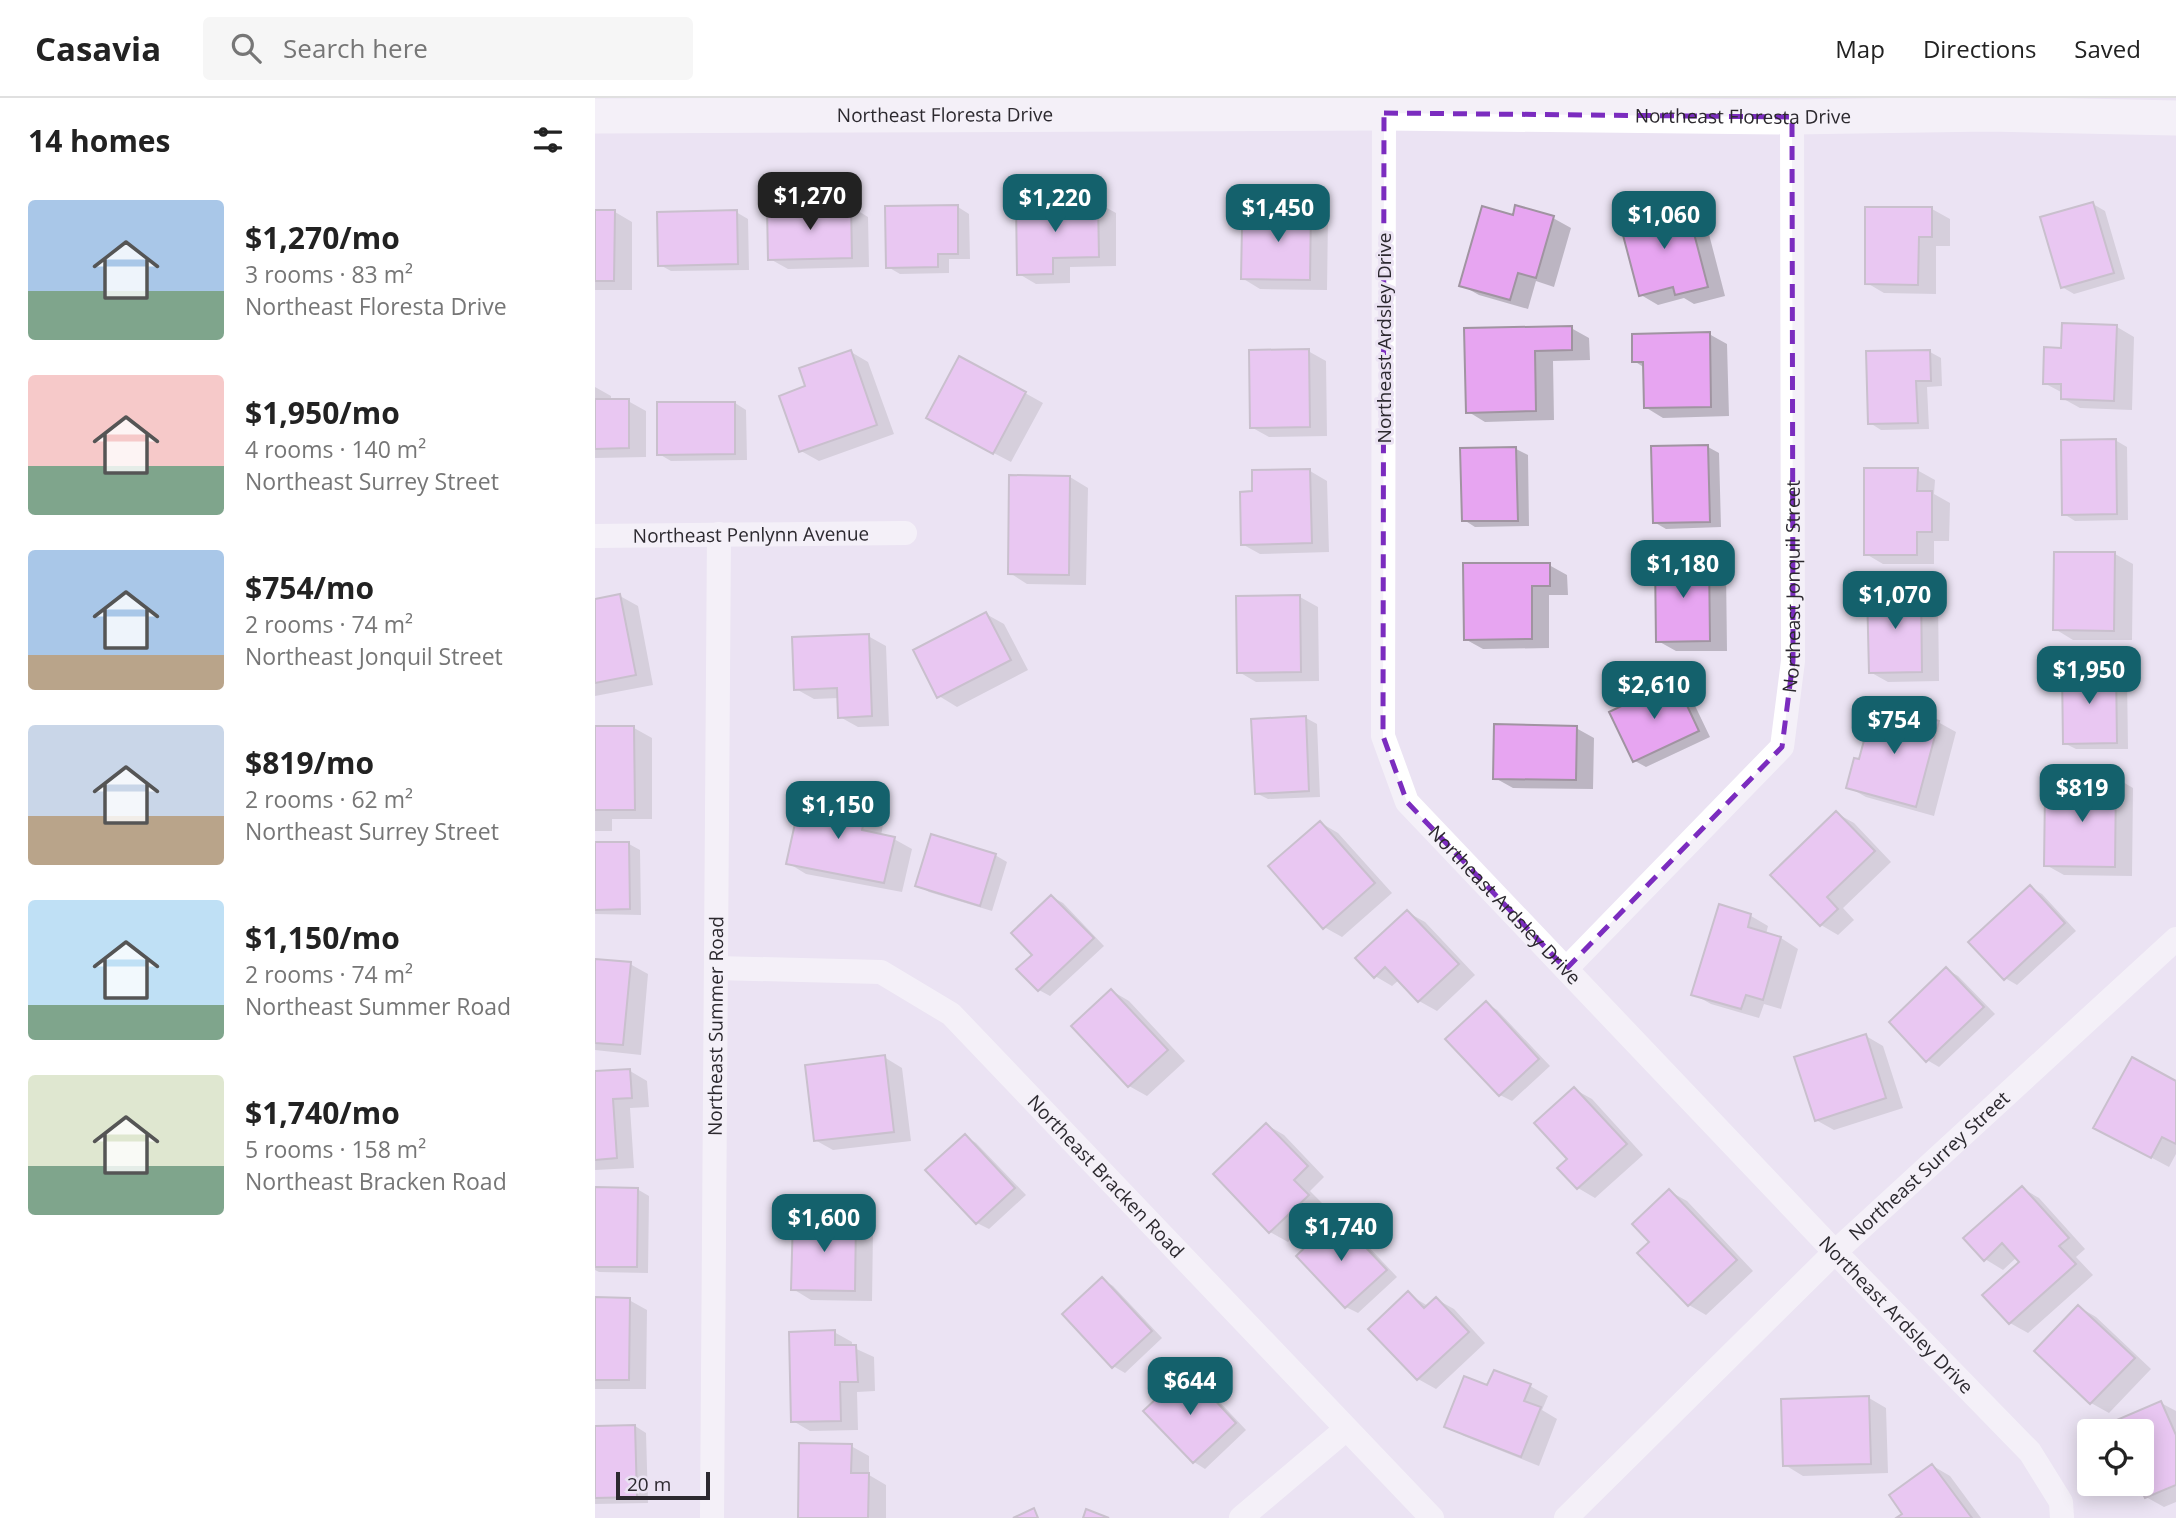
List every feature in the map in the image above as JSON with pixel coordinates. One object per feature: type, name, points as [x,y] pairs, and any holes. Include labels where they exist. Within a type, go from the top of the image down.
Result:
[{"type":"street","name":"Northeast Floresta Drive","points":[[595,116],[807,107],[1791,117],[1989,106],[2176,118]]},
{"type":"street","name":"Northeast Ardsley Drive","points":[[1384,113],[1383,736],[1407,802],[1835,1252],[2030,1452],[2061,1502],[2062,1518]]},
{"type":"street","name":"Northeast Jonquil Street","points":[[1566,969],[1782,747],[1793,661],[1791,117]]},
{"type":"street","name":"Northeast Penlynn Avenue","points":[[595,536],[905,533]]},
{"type":"street","name":"Northeast Summer Road","points":[[712,1518],[719,534]]},
{"type":"street","name":"Northeast Surrey Street","points":[[1566,1518],[1835,1252],[2176,940]]},
{"type":"street","name":"Northeast Bracken Road","points":[[716,968],[881,972],[951,1014],[1431,1518]]},
{"type":"street","points":[[1241,1518],[1345,1430]]},
{"type":"highlighted area","points":[[1384,113],[1792,117],[1793,661],[1782,747],[1566,969],[1407,802],[1383,736]]},
{"type":"building","points":[[1098,201],[1099,257],[1053,258],[1053,274],[1017,275],[1016,202]]},
{"type":"building","points":[[2093,202],[2114,273],[2061,288],[2040,217]]},
{"type":"building","points":[[1686,203],[1708,287],[1675,295],[1673,287],[1639,296],[1619,220]]},
{"type":"building","points":[[1256,204],[1311,205],[1310,280],[1241,279],[1242,226],[1256,226]]},
{"type":"building","points":[[851,205],[852,258],[768,260],[767,207]]},
{"type":"building","points":[[958,205],[958,254],[938,254],[938,267],[886,268],[885,206]]},
{"type":"building","points":[[1515,205],[1554,216],[1536,278],[1518,273],[1510,300],[1459,286],[1482,206],[1513,215]]},
{"type":"building","points":[[1865,207],[1932,207],[1932,237],[1919,237],[1918,285],[1865,284]]},
{"type":"building","points":[[595,210],[615,210],[614,281],[595,281]]},
{"type":"building","points":[[737,210],[738,264],[658,266],[657,212]]},
{"type":"building","points":[[2062,323],[2117,325],[2114,401],[2061,399],[2061,384],[2043,384],[2044,347],[2061,348]]},
{"type":"building","points":[[1572,326],[1572,350],[1535,351],[1536,411],[1466,413],[1464,328]]},
{"type":"building","points":[[1710,332],[1711,407],[1644,408],[1643,362],[1632,362],[1632,334]]},
{"type":"building","points":[[1309,349],[1310,427],[1250,428],[1249,350]]},
{"type":"building","points":[[851,350],[877,425],[799,452],[779,396],[805,386],[799,368]]},
{"type":"building","points":[[1930,350],[1931,381],[1916,381],[1918,423],[1868,424],[1866,351]]},
{"type":"building","points":[[959,356],[1026,392],[993,454],[926,418]]},
{"type":"building","points":[[595,399],[629,399],[629,448],[595,449]]},
{"type":"building","points":[[657,402],[735,402],[735,454],[657,455]]},
{"type":"building","points":[[2116,439],[2117,514],[2062,515],[2061,440]]},
{"type":"building","points":[[1708,445],[1710,522],[1653,523],[1651,446]]},
{"type":"building","points":[[1516,447],[1518,521],[1462,521],[1460,448]]},
{"type":"building","points":[[1864,468],[1918,468],[1917,491],[1932,491],[1932,532],[1917,532],[1917,555],[1864,555]]},
{"type":"building","points":[[1310,469],[1312,543],[1241,545],[1240,492],[1252,491],[1252,470]]},
{"type":"building","points":[[1009,475],[1070,476],[1069,575],[1008,574]]},
{"type":"building","points":[[2054,552],[2115,552],[2114,631],[2053,630]]},
{"type":"building","points":[[1709,558],[1710,641],[1656,642],[1655,559]]},
{"type":"building","points":[[1463,563],[1550,563],[1550,586],[1532,586],[1532,639],[1464,640]]},
{"type":"building","points":[[1921,589],[1922,672],[1869,673],[1867,590]]},
{"type":"building","points":[[620,594],[636,675],[595,683],[595,599]]},
{"type":"building","points":[[1300,595],[1301,672],[1237,673],[1236,596]]},
{"type":"building","points":[[986,612],[1011,660],[937,698],[913,650]]},
{"type":"building","points":[[869,634],[872,716],[838,718],[837,688],[794,690],[792,637]]},
{"type":"building","points":[[2116,668],[2117,743],[2063,744],[2062,669]]},
{"type":"building","points":[[1675,680],[1699,731],[1633,762],[1609,712]]},
{"type":"building","points":[[1874,703],[1939,721],[1916,807],[1846,788],[1854,758],[1859,759]]},
{"type":"building","points":[[1306,716],[1309,791],[1255,794],[1251,719]]},
{"type":"building","points":[[1494,724],[1577,726],[1576,780],[1493,779]]},
{"type":"building","points":[[595,726],[634,726],[635,810],[595,810]]},
{"type":"building","points":[[2078,775],[2116,776],[2115,867],[2044,866],[2045,791],[2078,792]]},
{"type":"building","points":[[802,792],[838,800],[836,806],[866,812],[862,830],[895,837],[884,883],[786,864]]},
{"type":"building","points":[[1836,811],[1875,851],[1827,897],[1838,909],[1820,926],[1770,875]]},
{"type":"building","points":[[1320,821],[1375,883],[1323,929],[1268,866]]},
{"type":"building","points":[[931,834],[996,854],[980,906],[915,886]]},
{"type":"building","points":[[595,842],[629,842],[630,909],[595,910]]},
{"type":"building","points":[[2030,885],[2065,923],[2004,980],[1968,942]]},
{"type":"building","points":[[1051,895],[1094,938],[1038,991],[1016,969],[1032,955],[1011,933]]},
{"type":"building","points":[[1719,904],[1751,914],[1748,927],[1781,937],[1763,1000],[1746,995],[1741,1009],[1691,995]]},
{"type":"building","points":[[1407,910],[1459,964],[1418,1002],[1385,967],[1374,978],[1355,958]]},
{"type":"building","points":[[595,959],[631,962],[623,1045],[595,1043]]},
{"type":"building","points":[[1946,967],[1984,1007],[1926,1062],[1889,1022]]},
{"type":"building","points":[[1111,989],[1168,1050],[1128,1087],[1071,1026]]},
{"type":"building","points":[[1486,1001],[1539,1059],[1499,1096],[1445,1039]]},
{"type":"building","points":[[1866,1034],[1886,1098],[1815,1121],[1794,1057]]},
{"type":"building","points":[[885,1055],[894,1132],[814,1141],[805,1065]]},
{"type":"building","points":[[2132,1057],[2176,1081],[2176,1144],[2162,1137],[2151,1158],[2093,1128]]},
{"type":"building","points":[[630,1069],[632,1098],[613,1099],[617,1158],[595,1160],[595,1071]]},
{"type":"building","points":[[1574,1087],[1627,1144],[1577,1189],[1557,1168],[1567,1159],[1534,1123]]},
{"type":"building","points":[[1266,1123],[1308,1166],[1294,1180],[1309,1195],[1269,1233],[1213,1174]]},
{"type":"building","points":[[965,1134],[1015,1188],[976,1224],[925,1170]]},
{"type":"building","points":[[2022,1186],[2069,1238],[2059,1246],[2076,1264],[2009,1324],[1982,1295],[2019,1262],[2002,1243],[1984,1261],[1963,1238]]},
{"type":"building","points":[[595,1187],[638,1188],[637,1267],[595,1267]]},
{"type":"building","points":[[1669,1189],[1737,1260],[1688,1306],[1637,1253],[1649,1242],[1632,1224]]},
{"type":"building","points":[[793,1217],[856,1218],[855,1291],[791,1290]]},
{"type":"building","points":[[1337,1217],[1387,1270],[1345,1308],[1296,1256]]},
{"type":"building","points":[[1102,1277],[1152,1331],[1112,1368],[1062,1314]]},
{"type":"building","points":[[1408,1291],[1424,1308],[1436,1297],[1469,1332],[1417,1380],[1368,1329]]},
{"type":"building","points":[[595,1297],[630,1298],[629,1380],[595,1380]]},
{"type":"building","points":[[2078,1305],[2135,1358],[2090,1404],[2034,1351]]},
{"type":"building","points":[[835,1330],[835,1345],[856,1345],[858,1382],[840,1382],[841,1421],[791,1422],[789,1332]]},
{"type":"building","points":[[1187,1370],[1236,1423],[1193,1463],[1143,1411]]},
{"type":"building","points":[[1494,1370],[1531,1384],[1524,1401],[1541,1407],[1521,1457],[1444,1427],[1464,1376],[1487,1385]]},
{"type":"building","points":[[1869,1396],[1871,1464],[1783,1466],[1781,1399]]},
{"type":"building","points":[[2161,1401],[2176,1435],[2176,1485],[2154,1494],[2154,1419],[2119,1419]]},
{"type":"building","points":[[635,1425],[637,1497],[595,1498],[595,1426]]},
{"type":"building","points":[[799,1443],[852,1444],[851,1473],[869,1473],[868,1518],[798,1518]]},
{"type":"building","points":[[1932,1464],[1972,1518],[1896,1518],[1902,1514],[1889,1495]]},
{"type":"building","points":[[1034,1508],[1038,1518],[1013,1518]]},
{"type":"building","points":[[1086,1509],[1109,1518],[1083,1518]]}]
